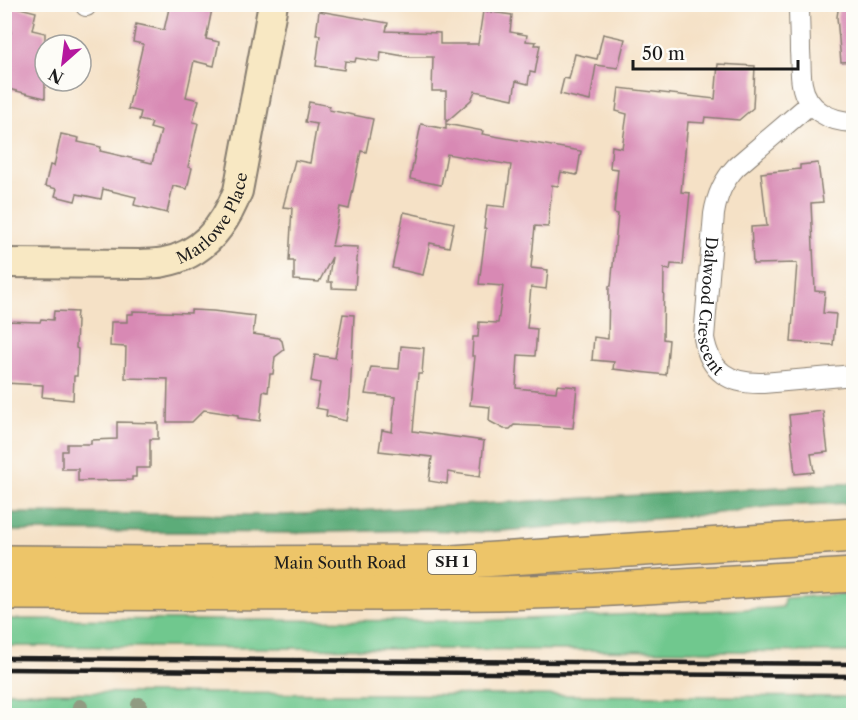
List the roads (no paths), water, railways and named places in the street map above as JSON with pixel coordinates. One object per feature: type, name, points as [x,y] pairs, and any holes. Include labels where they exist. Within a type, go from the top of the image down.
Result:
[{"type":"highway","name":"Main South Road","points":[[4,562],[452,562],[854,535]]},
{"type":"highway","name":"Main South Road","points":[[4,593],[385,594],[595,590],[852,575]]},
{"type":"street","name":"Marlowe Place","points":[[4,263],[141,264],[163,262],[179,258],[207,242],[221,227],[238,191],[273,4]]},
{"type":"street","points":[[799,4],[802,84],[805,95],[810,104],[828,117],[854,122]]},
{"type":"street","name":"Dalwood Crescent","points":[[810,104],[736,167],[721,187],[714,214],[704,338],[706,352],[724,375],[747,384],[854,375]]},
{"type":"railway","points":[[4,658],[854,664]]},
{"type":"railway","points":[[4,669],[854,676]]}]
